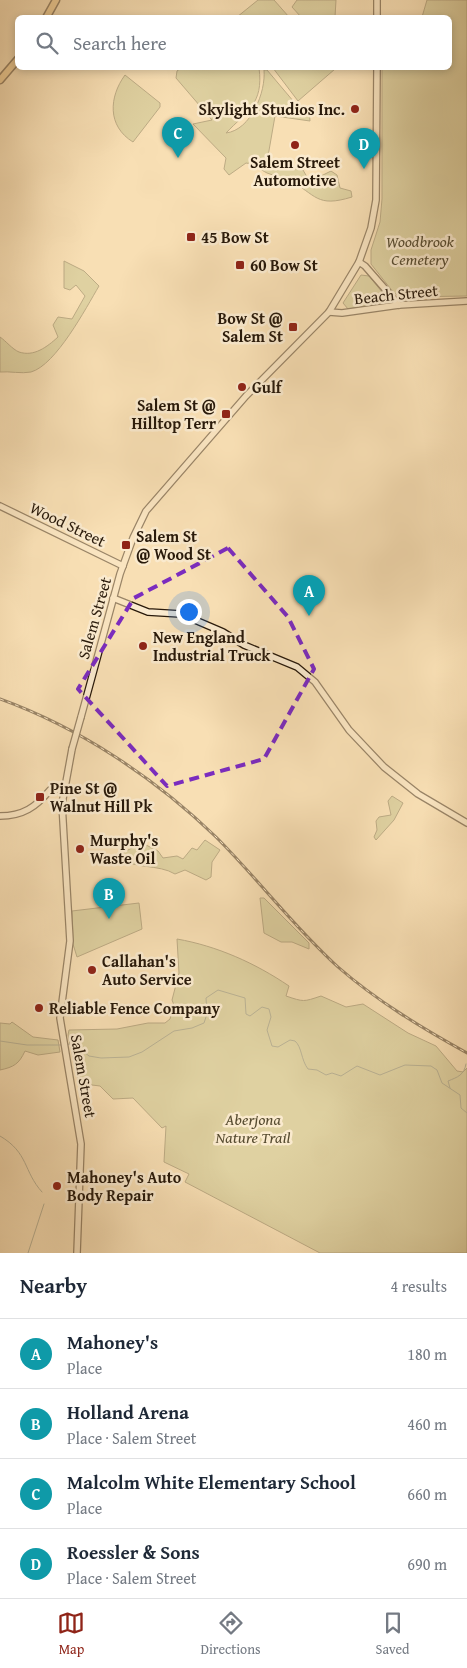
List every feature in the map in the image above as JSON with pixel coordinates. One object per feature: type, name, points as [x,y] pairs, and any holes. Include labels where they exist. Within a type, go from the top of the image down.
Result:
[{"type":"main road","points":[[48,15],[56,0]]},
{"type":"main road","points":[[0,80],[15,62]]},
{"type":"street","points":[[377,0],[377,15]]},
{"type":"street","name":"Salem Street","points":[[72,1253],[77,1253],[80,1144],[60,1013],[69,952],[70,929],[62,819],[63,788],[72,749],[113,598],[139,523],[156,498],[207,443],[254,387],[329,312],[359,262],[371,228],[376,200],[377,70]]},
{"type":"street","points":[[359,262],[365,266],[399,305]]},
{"type":"street","name":"Beach Street","points":[[329,312],[352,312],[399,305],[467,301]]},
{"type":"street","name":"Wood Street","points":[[0,506],[123,566]]},
{"type":"street","points":[[113,598],[150,612],[181,614],[224,632],[248,647],[298,668],[312,679],[349,730],[384,767],[418,794],[467,823]]},
{"type":"street","points":[[0,816],[14,816],[25,812],[38,804],[50,790],[63,788]]},
{"type":"highlighted area","points":[[228,548],[288,617],[314,669],[264,759],[167,786],[78,689],[134,598]]},
{"type":"green space","points":[[258,0],[274,0],[287,15],[239,15]]},
{"type":"green space","points":[[297,0],[336,0],[335,15],[299,15],[292,7]]},
{"type":"green space","name":"Woodbrook Cemetery","points":[[427,0],[467,0],[467,296],[402,297],[394,293],[371,264],[371,250],[380,222],[382,199],[382,70],[452,70],[452,15],[423,15]]},
{"type":"green space","points":[[259,70],[259,90],[256,99],[247,113],[226,133],[243,125],[250,118],[262,89],[264,70],[267,70],[294,102],[293,108],[309,109],[310,121],[275,116],[267,162],[272,165],[303,170],[307,177],[321,176],[331,171],[337,175],[340,188],[351,191],[352,197],[331,201],[324,200],[286,179],[246,163],[229,175],[224,169],[226,158],[193,124],[212,120],[176,78],[177,71]]},
{"type":"green space","points":[[275,70],[334,70],[298,101]]},
{"type":"green space","points":[[125,75],[160,103],[160,107],[133,142],[119,128],[113,111],[116,92]]},
{"type":"green space","points":[[64,261],[84,271],[99,286],[70,335],[41,367],[27,373],[0,372],[0,337],[19,352],[35,352],[58,337],[53,325],[58,317],[72,319],[85,296],[76,285],[70,290],[64,288]]},
{"type":"green space","points":[[361,275],[369,276],[386,297],[386,300],[382,303],[348,309],[343,303]]},
{"type":"green space","points":[[392,796],[403,803],[394,820],[376,840],[374,837],[377,830],[376,821],[379,817],[391,815],[388,801]]},
{"type":"green space","points":[[205,840],[220,850],[212,862],[211,877],[206,880],[185,870],[175,874],[161,869],[132,864],[121,858],[124,852],[142,843],[158,851],[163,858],[177,856],[183,859],[192,848],[197,850]]},
{"type":"green space","points":[[260,898],[264,898],[309,943],[309,949],[292,942],[281,942],[264,933]]},
{"type":"green space","points":[[139,903],[142,929],[77,957],[73,944],[72,911]]},
{"type":"green space","name":"Aberjona Nature Trail","points":[[177,939],[207,946],[235,956],[263,970],[289,986],[286,996],[304,1001],[321,996],[346,1007],[363,1004],[408,1033],[436,1046],[457,1071],[463,1072],[467,1068],[467,1253],[320,1253],[185,1182],[189,1174],[164,1162],[166,1126],[162,1128],[133,1098],[113,1099],[100,1086],[84,1084],[78,1080],[68,1035],[69,1030],[117,1029],[148,1023],[165,1023],[170,1019],[174,1005],[172,1000],[179,973]]},
{"type":"green space","points":[[12,1022],[33,1037],[58,1040],[60,1052],[38,1055],[25,1051],[21,1059],[15,1064],[0,1070],[0,1023],[10,1024]]},
{"type":"waterway","points":[[67,1044],[75,1045],[89,1056],[101,1058],[129,1057],[142,1052],[174,1031],[192,1028],[204,1023],[207,1014],[206,998],[218,990],[245,998],[246,1014],[250,1016],[262,1007],[269,1009],[271,1017],[267,1030],[272,1046],[278,1047],[290,1040],[295,1041],[308,1069],[317,1070],[326,1075],[332,1073],[341,1076],[357,1066],[380,1075],[405,1065],[431,1066],[437,1070],[442,1083],[460,1095],[461,1108],[467,1113]]},
{"type":"waterway","points":[[0,1041],[27,1045],[63,1045]]},
{"type":"waterway","points":[[450,1088],[448,1081],[460,1075],[464,1071],[466,1064]]},
{"type":"waterway","points":[[0,1136],[16,1149],[42,1192]]},
{"type":"waterway","points":[[28,1253],[44,1204]]},
{"type":"railway","points":[[0,699],[59,724],[142,775],[216,837],[306,936],[338,967],[400,1013],[467,1053]]},
{"type":"place","name":"Skylight Studios Inc.","points":[[355,109]]},
{"type":"place","name":"Salem Street Automotive","points":[[295,145]]},
{"type":"place","name":"Malcolm White Elementary School","points":[[178,158]]},
{"type":"place","name":"Roessler & Sons","points":[[364,169]]},
{"type":"place","name":"45 Bow St","points":[[191,237]]},
{"type":"place","name":"60 Bow St","points":[[240,265]]},
{"type":"place","name":"Bow St @ Salem St","points":[[293,327]]},
{"type":"place","name":"Gulf","points":[[242,387]]},
{"type":"place","name":"Salem St @ Hilltop Terr","points":[[226,414]]},
{"type":"place","name":"Salem St @ Wood St","points":[[126,545]]},
{"type":"place","name":"Mahoney's","points":[[309,616]]},
{"type":"place","name":"New England Industrial Truck","points":[[143,646]]},
{"type":"place","name":"Pine St @ Walnut Hill Pk","points":[[40,797]]},
{"type":"place","name":"Murphy's Waste Oil","points":[[80,849]]},
{"type":"place","name":"Holland Arena","points":[[109,919]]},
{"type":"place","name":"Callahan's Auto Service","points":[[92,970]]},
{"type":"place","name":"Reliable Fence Company","points":[[39,1008]]},
{"type":"place","name":"Mahoney's Auto Body Repair","points":[[57,1186]]}]
